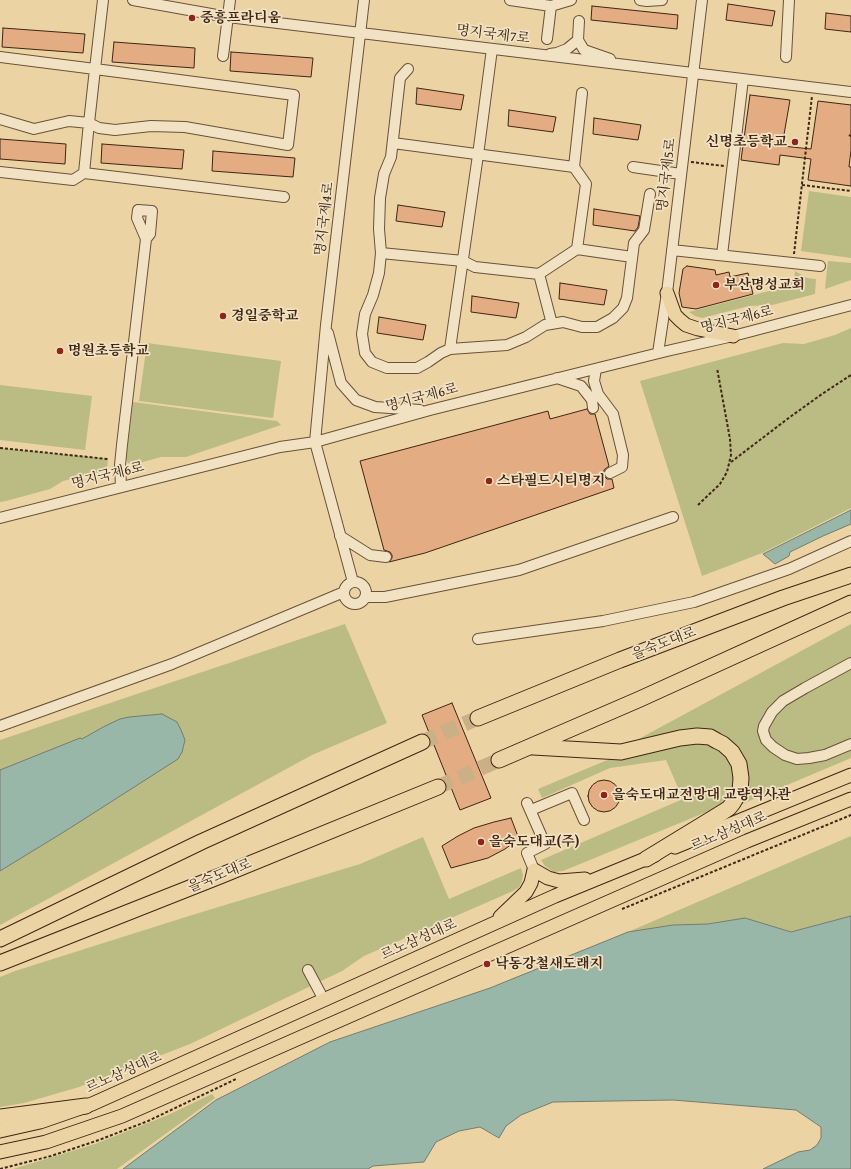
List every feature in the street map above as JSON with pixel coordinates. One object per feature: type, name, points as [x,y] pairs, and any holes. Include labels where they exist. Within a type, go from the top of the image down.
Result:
[{"type":"highway","name":"을숙도대로","points":[[478,718],[620,660],[783,598],[851,575]]},
{"type":"highway","points":[[499,760],[640,699],[851,603]]},
{"type":"highway","points":[[530,747],[621,752],[680,738],[697,736],[710,737],[717,740],[732,752],[739,764],[741,778],[740,791],[733,804],[723,812],[646,859]]},
{"type":"highway","points":[[0,939],[201,842],[422,742]]},
{"type":"highway","name":"을숙도대로","points":[[0,963],[220,876],[438,787]]},
{"type":"highway","points":[[0,1117],[86,1106]]},
{"type":"main road","points":[[667,293],[675,315],[686,325],[733,336]]},
{"type":"main road","name":"르노삼성대로","points":[[0,1131],[40,1122],[86,1106],[555,896],[851,775]]},
{"type":"main road","name":"르노삼성대로","points":[[0,1152],[46,1142],[122,1116],[747,841],[851,799]]},
{"type":"main road","points":[[491,925],[524,895],[531,883],[534,870],[544,876],[559,881],[597,879]]},
{"type":"street","points":[[84,173],[103,0]]},
{"type":"street","name":"명지국제7로","points":[[133,0],[228,17],[851,92]]},
{"type":"street","points":[[223,56],[230,0]]},
{"type":"street","name":"명지국제4로","points":[[315,442],[326,325],[364,0]]},
{"type":"street","points":[[510,0],[551,6],[571,0]]},
{"type":"street","points":[[640,0],[662,0]]},
{"type":"street","name":"명지국제5로","points":[[658,353],[667,293],[702,0]]},
{"type":"street","points":[[786,57],[789,0]]},
{"type":"street","points":[[547,39],[551,6]]},
{"type":"street","points":[[580,21],[578,40],[584,50],[625,65]]},
{"type":"street","points":[[544,55],[557,53],[567,49],[578,40]]},
{"type":"street","points":[[450,350],[492,49]]},
{"type":"street","points":[[0,57],[294,95],[288,144],[185,127],[151,126],[115,130],[99,128],[89,123],[69,121],[34,129],[0,119]]},
{"type":"street","points":[[408,69],[400,78],[391,157],[384,174],[380,198],[379,229],[381,253],[379,273],[373,295],[365,314],[362,334],[365,353],[372,362],[388,368],[416,368],[441,353],[450,350],[507,345],[526,337],[545,325],[563,322],[582,327],[597,327],[613,318],[623,308],[627,298],[634,244],[644,230],[650,194]]},
{"type":"street","points":[[722,256],[743,79]]},
{"type":"street","points":[[577,249],[586,184],[574,166],[582,93]]},
{"type":"street","points":[[393,143],[574,166]]},
{"type":"street","points":[[633,167],[681,174]]},
{"type":"street","points":[[0,172],[73,180],[84,173],[284,197]]},
{"type":"street","points":[[120,487],[122,445],[146,239]]},
{"type":"street","points":[[381,253],[463,261],[475,267],[539,274],[577,249],[632,257]]},
{"type":"street","points":[[672,250],[820,266]]},
{"type":"street","points":[[539,274],[552,324]]},
{"type":"street","name":"명지국제6로","points":[[0,518],[280,448],[315,442],[430,410],[658,353],[733,336],[851,305]]},
{"type":"street","points":[[326,325],[341,383],[356,400],[375,407],[430,410]]},
{"type":"street","points":[[596,369],[594,381],[598,394],[613,414],[623,455],[622,467],[610,473]]},
{"type":"street","points":[[558,378],[581,386],[592,400],[593,408]]},
{"type":"street","points":[[315,442],[353,582]]},
{"type":"street","points":[[365,597],[385,597],[519,570],[673,517]]},
{"type":"street","points":[[340,536],[370,555],[386,557]]},
{"type":"street","points":[[478,639],[603,621],[694,602],[789,569],[851,541]]},
{"type":"street","points":[[353,582],[358,582],[364,586],[366,590],[365,597],[360,602],[350,602],[345,598],[344,592],[347,585],[353,582]]},
{"type":"street","points":[[0,726],[172,664],[344,592]]},
{"type":"street","points":[[851,663],[783,701],[772,712],[764,726],[763,731],[766,740],[773,747],[797,759],[809,758],[824,754],[851,744]]},
{"type":"street","points":[[534,870],[526,853],[545,844],[529,807],[572,793],[584,820]]},
{"type":"street","points":[[308,970],[324,1000]]},
{"type":"path","points":[[793,257],[812,94]]},
{"type":"path","points":[[688,161],[726,166]]},
{"type":"path","points":[[802,185],[851,191]]},
{"type":"path","points":[[698,505],[720,484],[727,472],[731,455],[730,439],[717,368]]},
{"type":"path","points":[[730,462],[790,417],[851,375]]},
{"type":"path","points":[[0,448],[108,459]]},
{"type":"green space","points":[[809,191],[851,197],[851,258],[801,251]]},
{"type":"green space","points":[[828,261],[851,263],[851,280],[825,289]]},
{"type":"green space","points":[[795,271],[807,278],[816,279],[815,294],[772,305],[749,306],[702,318],[689,312],[788,286],[787,280],[794,280]]},
{"type":"green space","points":[[851,328],[851,508],[762,553],[702,576],[640,381],[783,343],[804,344],[835,335]]},
{"type":"green space","points":[[147,343],[281,361],[273,418],[139,401]]},
{"type":"green space","points":[[0,385],[92,396],[85,450],[0,440]]},
{"type":"green space","points":[[133,402],[277,421],[281,425],[186,457],[161,457],[131,464],[128,463],[126,459]]},
{"type":"green space","points":[[0,448],[108,459],[107,468],[105,471],[63,481],[50,489],[0,502]]},
{"type":"green space","points":[[345,624],[387,723],[312,755],[0,925],[0,740]]},
{"type":"green space","points":[[851,624],[851,758],[735,807],[740,799],[726,742],[635,741]]},
{"type":"green space","points":[[706,741],[732,759],[736,782],[726,804],[563,871],[554,872],[545,866],[541,860],[683,799],[666,760],[610,768],[542,798],[538,789],[605,761],[634,752]]},
{"type":"green space","points":[[851,836],[851,916],[791,932],[745,918],[708,924],[673,925],[628,932]]},
{"type":"green space","points":[[423,837],[449,899],[521,868],[523,875],[522,881],[519,887],[513,891],[364,956],[342,971],[190,1044],[79,1087],[24,1103],[0,1107],[0,977],[189,916],[360,864]]},
{"type":"green space","points":[[212,1094],[215,1098],[117,1169],[13,1169],[95,1144],[168,1115]]},
{"type":"shaded area","points":[[851,510],[851,524],[790,552],[789,556],[775,564],[763,554]]},
{"type":"shaded area","points":[[162,714],[177,722],[185,740],[182,752],[178,759],[0,871],[0,770],[80,738],[82,739],[120,719]]},
{"type":"shaded area","points":[[851,916],[851,1169],[763,1169],[798,1152],[810,1150],[817,1145],[821,1138],[821,1127],[796,1110],[673,1100],[553,1102],[521,1115],[506,1126],[499,1138],[480,1127],[459,1131],[436,1142],[424,1162],[373,1166],[368,1169],[123,1169],[216,1100],[330,1042],[490,988],[628,932],[673,925],[708,924],[745,918],[791,932]]},
{"type":"building","points":[[728,4],[775,11],[772,26],[726,20]]},
{"type":"building","points":[[592,6],[678,15],[677,29],[591,20]]},
{"type":"building","points":[[826,13],[851,16],[851,32],[825,29]]},
{"type":"building","points":[[3,28],[85,34],[83,53],[2,47]]},
{"type":"building","points":[[114,42],[195,48],[194,68],[112,62]]},
{"type":"building","points":[[231,52],[313,58],[311,77],[230,71]]},
{"type":"building","points":[[417,88],[464,95],[461,110],[416,104]]},
{"type":"building","points":[[750,95],[790,100],[782,146],[811,149],[818,101],[851,105],[851,150],[849,167],[851,167],[851,186],[808,180],[811,159],[780,155],[779,165],[741,160]]},
{"type":"building","points":[[509,110],[556,117],[553,132],[508,126]]},
{"type":"building","points":[[594,118],[641,125],[638,140],[593,134]]},
{"type":"building","points":[[0,139],[66,144],[65,164],[0,159]]},
{"type":"building","points":[[102,144],[184,150],[182,169],[101,163]]},
{"type":"building","points":[[213,151],[295,158],[293,177],[212,171]]},
{"type":"building","points":[[398,205],[445,212],[442,227],[396,221]]},
{"type":"building","points":[[594,209],[640,216],[638,227],[635,231],[593,225]]},
{"type":"building","name":"부산명성교회","points":[[687,266],[715,270],[716,275],[729,272],[730,277],[748,273],[753,294],[696,309],[682,307],[679,293],[683,269]]},
{"type":"building","points":[[560,283],[607,290],[604,305],[559,299]]},
{"type":"building","points":[[472,296],[519,303],[516,318],[471,312]]},
{"type":"building","points":[[379,317],[426,325],[423,340],[377,333]]},
{"type":"building","name":"스타필드시티명지","points":[[587,409],[590,414],[595,414],[609,466],[604,470],[604,476],[607,479],[612,479],[614,488],[425,553],[389,562],[392,555],[390,552],[384,550],[360,461],[548,411],[550,419]]},
{"type":"building","points":[[452,703],[491,798],[460,810],[422,715]]},
{"type":"building","name":"을숙도대교전망대 교량역사관","points":[[607,780],[613,782],[618,787],[620,796],[618,805],[613,810],[601,812],[595,810],[590,805],[588,793],[590,787],[595,782]]},
{"type":"building","name":"을숙도대교(주)","points":[[511,818],[519,839],[505,849],[488,858],[451,868],[442,846],[474,828]]},
{"type":"tunnel","points":[[422,742],[478,718]]},
{"type":"tunnel","points":[[438,787],[499,760]]},
{"type":"place","name":"중흥프라디움","points":[[192,18]]},
{"type":"place","name":"신명초등학교","points":[[795,142]]},
{"type":"place","name":"부산명성교회","points":[[716,285]]},
{"type":"place","name":"경일중학교","points":[[223,316]]},
{"type":"place","name":"명원초등학교","points":[[60,351]]},
{"type":"place","name":"스타필드시티명지","points":[[489,481]]},
{"type":"place","name":"을숙도대교전망대 교량역사관","points":[[604,795]]},
{"type":"place","name":"을숙도대교(주)","points":[[481,842]]},
{"type":"place","name":"낙동강철새도래지","points":[[487,964]]}]
